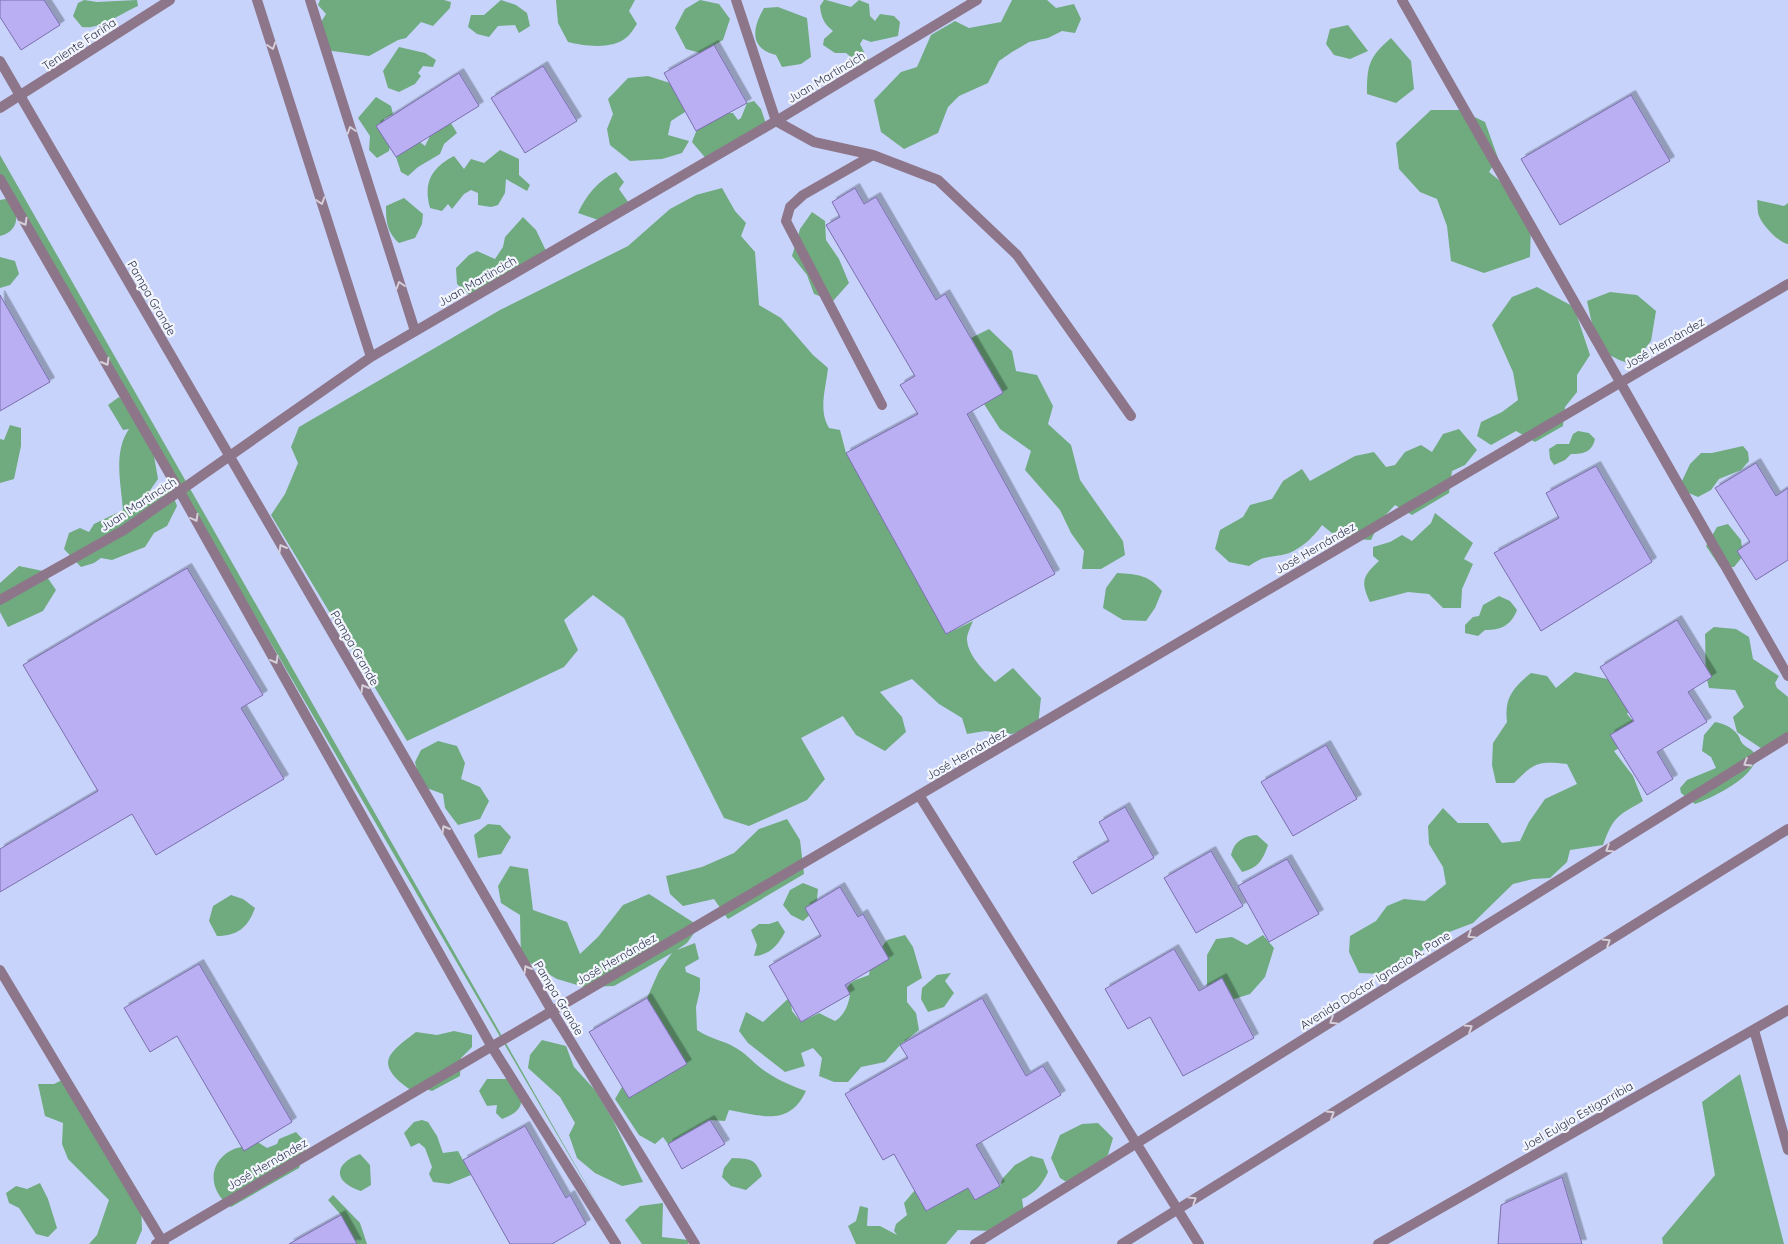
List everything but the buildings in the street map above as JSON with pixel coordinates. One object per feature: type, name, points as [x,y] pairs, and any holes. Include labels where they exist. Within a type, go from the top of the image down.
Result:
[{"type":"street","name":"Teniente Fariña","points":[[0,108],[170,0]]},
{"type":"street","points":[[257,0],[371,357]]},
{"type":"street","points":[[310,0],[415,331]]},
{"type":"street","points":[[736,0],[776,121],[814,142],[873,155],[938,180],[1017,255],[1131,416]]},
{"type":"street","name":"Juan Martincich","points":[[0,600],[124,530],[371,357],[776,121],[977,0]]},
{"type":"street","points":[[1402,0],[1788,676]]},
{"type":"street","name":"Pampa Grande","points":[[0,61],[552,1011],[695,1244]]},
{"type":"street","points":[[873,155],[803,195],[790,207],[786,221],[882,405]]},
{"type":"street","points":[[0,179],[180,492],[492,1047],[616,1244]]},
{"type":"street","name":"José Hernández","points":[[161,1243],[1788,284]]},
{"type":"street","name":"Avenida Doctor Ignacio A. Pane","points":[[975,1244],[1788,737]]},
{"type":"street","points":[[919,795],[1199,1244]]},
{"type":"street","points":[[1122,1244],[1788,829]]},
{"type":"street","points":[[0,970],[161,1243]]},
{"type":"street","name":"Joel Eulgio Estigarribia","points":[[1378,1244],[1788,1010]]},
{"type":"street","points":[[1754,1030],[1788,1150]]},
{"type":"green space","points":[[84,0],[97,2],[137,0],[138,6],[103,24],[82,27],[73,16],[78,3]]},
{"type":"green space","points":[[320,0],[444,0],[451,2],[450,8],[433,26],[421,22],[406,38],[398,40],[369,56],[325,50],[318,27],[326,14],[318,5]]},
{"type":"green space","points":[[501,0],[516,5],[527,13],[530,26],[519,33],[515,25],[498,26],[489,37],[477,34],[468,27],[471,15],[484,15]]},
{"type":"green space","points":[[556,0],[635,0],[629,11],[637,24],[628,36],[614,44],[590,46],[568,42],[558,23]]},
{"type":"green space","points":[[700,0],[719,4],[730,19],[723,40],[700,53],[686,49],[675,28],[685,9]]},
{"type":"green space","points":[[824,0],[851,7],[859,0],[869,4],[870,16],[875,21],[880,14],[894,16],[900,22],[898,36],[871,42],[863,39],[860,44],[871,66],[856,61],[846,53],[835,53],[823,45],[824,39],[833,31],[825,23],[821,14],[820,6]]},
{"type":"green space","points":[[1012,0],[1047,0],[1056,8],[1074,4],[1081,19],[1075,33],[1062,31],[1048,38],[1029,42],[999,61],[988,83],[959,96],[948,107],[938,133],[904,149],[881,132],[874,100],[901,72],[917,67],[931,35],[955,21],[969,28],[1001,22]]},
{"type":"green space","points":[[778,7],[807,18],[811,57],[801,64],[782,67],[776,55],[767,52],[757,42],[755,36],[757,22],[764,8]]},
{"type":"green space","points":[[1348,25],[1368,51],[1350,59],[1334,55],[1326,44],[1330,29]]},
{"type":"green space","points":[[1391,38],[1411,61],[1414,89],[1396,103],[1367,94],[1371,62],[1378,51]]},
{"type":"green space","points":[[399,47],[425,53],[436,60],[433,67],[423,66],[418,73],[421,76],[415,84],[399,92],[388,88],[383,71]]},
{"type":"green space","points":[[648,76],[670,83],[687,98],[685,112],[671,121],[668,135],[689,141],[682,153],[662,159],[630,161],[610,145],[607,129],[613,114],[608,99],[628,78]]},
{"type":"green space","points":[[376,97],[391,106],[393,114],[384,119],[382,131],[391,140],[389,151],[377,158],[369,150],[370,136],[358,118]]},
{"type":"green space","points":[[754,101],[761,109],[767,127],[708,161],[692,142],[701,119],[713,113],[733,113],[738,120],[741,118],[747,103]]},
{"type":"green space","points":[[1431,110],[1460,110],[1485,122],[1498,158],[1489,172],[1510,189],[1531,225],[1530,257],[1484,273],[1451,261],[1447,226],[1437,199],[1420,192],[1399,169],[1396,143]]},
{"type":"green space","points":[[449,120],[457,133],[444,144],[440,154],[418,167],[408,176],[401,172],[396,157],[416,139],[425,146],[433,130]]},
{"type":"green space","points":[[500,150],[519,159],[519,175],[530,185],[527,191],[506,179],[505,193],[498,205],[491,207],[478,205],[478,193],[471,190],[464,194],[452,209],[448,204],[442,211],[430,208],[428,184],[434,171],[446,161],[454,156],[464,169],[471,159],[484,163]]},
{"type":"green space","points":[[0,155],[601,1210],[0,178]]},
{"type":"green space","points":[[616,172],[624,182],[619,189],[631,206],[604,222],[578,213],[594,189],[604,179]]},
{"type":"green space","points":[[722,188],[735,211],[746,223],[741,236],[755,252],[759,305],[781,318],[813,355],[828,368],[823,406],[829,428],[840,430],[846,453],[946,634],[973,621],[967,635],[967,643],[969,650],[981,667],[995,682],[1013,668],[1041,698],[1038,725],[1012,734],[985,731],[967,734],[962,718],[939,704],[912,679],[880,692],[902,717],[906,732],[885,751],[856,735],[843,716],[801,738],[825,779],[807,800],[749,826],[724,818],[624,618],[593,595],[564,620],[578,650],[564,667],[407,741],[271,515],[285,494],[298,463],[291,447],[299,427],[500,310],[628,246],[670,209],[696,195]]},
{"type":"green space","points":[[11,198],[14,204],[16,221],[7,234],[0,236],[0,200]]},
{"type":"green space","points":[[404,198],[423,214],[422,224],[415,238],[399,243],[392,235],[388,226],[386,206]]},
{"type":"green space","points":[[1757,200],[1784,206],[1788,203],[1788,244],[1775,237],[1761,220],[1758,214]]},
{"type":"green space","points":[[812,212],[825,221],[826,240],[839,259],[849,283],[833,301],[814,294],[807,275],[792,256],[800,229]]},
{"type":"green space","points":[[523,217],[536,230],[548,255],[473,298],[457,284],[456,268],[469,255],[477,251],[495,259],[503,247],[505,237]]},
{"type":"green space","points":[[0,257],[15,261],[19,274],[10,285],[0,288]]},
{"type":"green space","points":[[1537,287],[1574,307],[1590,355],[1577,375],[1577,392],[1565,407],[1563,426],[1535,442],[1516,431],[1491,445],[1477,436],[1481,422],[1502,412],[1518,400],[1513,372],[1492,325],[1512,297]]},
{"type":"green space","points":[[1610,292],[1637,295],[1656,311],[1651,341],[1632,365],[1610,355],[1600,344],[1594,330],[1587,301]]},
{"type":"green space","points":[[989,329],[1012,351],[1016,371],[1037,375],[1053,406],[1048,424],[1071,445],[1080,480],[1123,541],[1125,555],[1101,569],[1082,569],[1084,551],[1071,533],[1060,510],[1025,470],[1031,451],[1000,429],[984,404],[1003,392],[971,338]]},
{"type":"green space","points":[[119,397],[127,404],[152,444],[158,479],[142,502],[171,490],[177,506],[167,526],[154,533],[145,547],[112,560],[101,558],[94,563],[81,567],[64,549],[69,533],[80,528],[89,532],[94,524],[123,510],[119,468],[121,448],[129,429],[123,430],[108,405]]},
{"type":"green space","points":[[10,425],[21,428],[21,446],[14,479],[0,483],[0,439],[4,440]]},
{"type":"green space","points":[[1459,429],[1477,450],[1465,465],[1452,471],[1449,493],[1412,515],[1395,505],[1380,521],[1371,540],[1338,538],[1322,525],[1310,539],[1294,551],[1262,559],[1249,566],[1229,562],[1215,549],[1220,530],[1243,517],[1250,505],[1272,499],[1283,481],[1302,469],[1310,481],[1355,456],[1374,452],[1386,467],[1395,465],[1405,452],[1421,445],[1432,452],[1443,434]]},
{"type":"green space","points":[[1578,431],[1589,433],[1595,439],[1592,447],[1584,453],[1571,454],[1565,460],[1554,465],[1550,459],[1549,449],[1557,444],[1569,444],[1573,434]]},
{"type":"green space","points":[[1743,446],[1748,452],[1749,461],[1741,470],[1719,479],[1711,490],[1698,497],[1684,491],[1682,481],[1690,464],[1701,453],[1712,453]]},
{"type":"green space","points":[[1435,513],[1473,543],[1464,559],[1473,564],[1462,589],[1461,608],[1443,608],[1429,594],[1408,592],[1370,602],[1364,584],[1366,575],[1379,561],[1373,556],[1373,547],[1390,542],[1402,535],[1412,541],[1431,523]]},
{"type":"green space","points":[[1728,524],[1741,540],[1743,556],[1734,567],[1720,567],[1706,546],[1717,527]]},
{"type":"green space","points":[[19,566],[43,571],[56,590],[43,611],[8,627],[0,612],[0,583]]},
{"type":"green space","points":[[1117,573],[1142,576],[1162,591],[1155,608],[1146,621],[1123,620],[1103,608],[1106,588]]},
{"type":"green space","points":[[1499,596],[1510,601],[1517,610],[1509,623],[1501,628],[1485,630],[1478,636],[1465,633],[1465,625],[1473,617],[1479,616],[1483,605]]},
{"type":"green space","points":[[1714,627],[1736,629],[1749,637],[1753,659],[1779,676],[1775,683],[1777,688],[1788,697],[1788,737],[1765,751],[1737,732],[1733,717],[1744,707],[1735,690],[1709,688],[1706,668],[1705,634]]},
{"type":"green space","points":[[1575,672],[1607,679],[1625,687],[1631,707],[1627,714],[1633,721],[1628,743],[1614,751],[1633,776],[1643,801],[1618,817],[1610,828],[1603,845],[1570,850],[1567,862],[1550,878],[1533,879],[1513,884],[1473,923],[1444,934],[1400,967],[1381,974],[1359,973],[1349,952],[1350,936],[1376,921],[1387,906],[1404,899],[1425,901],[1446,884],[1443,867],[1429,844],[1428,826],[1443,808],[1458,823],[1488,823],[1502,843],[1520,841],[1529,822],[1545,799],[1577,784],[1567,764],[1538,764],[1514,783],[1496,783],[1492,765],[1493,743],[1507,722],[1507,706],[1511,694],[1519,684],[1531,673],[1547,676],[1556,688]]},
{"type":"green space","points":[[1715,722],[1728,726],[1736,732],[1743,744],[1754,753],[1754,763],[1742,778],[1722,792],[1695,804],[1681,793],[1680,788],[1687,780],[1716,768],[1711,757],[1702,751],[1704,735]]},
{"type":"green space","points":[[438,741],[457,746],[465,763],[461,779],[480,787],[489,801],[480,819],[458,825],[445,808],[443,794],[421,786],[415,762],[421,750]]},
{"type":"green space","points":[[787,819],[800,840],[804,874],[728,919],[714,899],[683,906],[670,894],[666,876],[702,867],[734,853],[759,829]]},
{"type":"green space","points":[[488,824],[500,825],[511,837],[501,854],[478,858],[474,835]]},
{"type":"green space","points":[[1257,835],[1268,845],[1266,850],[1256,866],[1242,872],[1231,855],[1232,850],[1240,840]]},
{"type":"green space","points":[[510,866],[528,869],[533,910],[567,922],[580,954],[598,937],[623,905],[649,894],[699,926],[687,943],[677,950],[695,943],[699,959],[685,967],[686,972],[700,978],[700,990],[696,1007],[697,1030],[736,1048],[768,1073],[806,1091],[799,1103],[782,1115],[772,1116],[729,1110],[725,1121],[710,1120],[668,1144],[663,1137],[655,1144],[639,1135],[615,1099],[622,1087],[629,1098],[687,1064],[647,998],[659,971],[672,953],[614,986],[584,987],[557,979],[521,958],[520,915],[501,903],[498,886]]},
{"type":"green space","points":[[803,883],[818,889],[816,909],[803,921],[791,915],[783,905],[790,890]]},
{"type":"green space","points":[[231,895],[243,899],[255,908],[249,920],[241,929],[231,934],[217,936],[209,921],[213,906]]},
{"type":"green space","points":[[778,921],[785,932],[779,941],[773,949],[765,954],[754,956],[757,945],[751,930],[759,924],[769,924]]},
{"type":"green space","points":[[905,935],[913,947],[922,978],[907,987],[907,1002],[916,1013],[919,1030],[900,1045],[885,1062],[861,1067],[848,1082],[834,1082],[819,1076],[822,1058],[813,1048],[801,1053],[805,1066],[785,1072],[748,1043],[739,1031],[746,1012],[763,1022],[790,997],[792,1011],[801,1022],[819,1013],[835,1021],[846,1009],[850,994],[845,990],[853,981],[869,975],[871,962],[887,940]]},
{"type":"green space","points":[[1263,935],[1274,948],[1265,977],[1250,994],[1231,1000],[1207,987],[1207,955],[1216,939],[1232,937],[1247,945]]},
{"type":"green space","points":[[951,973],[945,981],[954,993],[944,1007],[928,1012],[921,999],[922,988],[937,975]]},
{"type":"green space","points":[[454,1031],[472,1035],[472,1047],[461,1058],[460,1076],[432,1091],[423,1088],[409,1089],[391,1072],[388,1065],[392,1052],[416,1032],[437,1035]]},
{"type":"green space","points":[[542,1040],[566,1046],[574,1067],[595,1090],[613,1120],[643,1182],[622,1186],[595,1173],[577,1158],[569,1135],[575,1123],[560,1097],[528,1068],[530,1055]]},
{"type":"green space","points":[[1740,1074],[1784,1244],[1663,1244],[1662,1238],[1715,1175],[1702,1102]]},
{"type":"green space","points":[[66,1078],[141,1204],[142,1230],[136,1244],[89,1244],[97,1235],[109,1200],[68,1159],[62,1144],[63,1123],[45,1116],[38,1084],[54,1084]]},
{"type":"green space","points":[[487,1079],[514,1079],[522,1098],[519,1108],[510,1116],[502,1119],[496,1113],[497,1105],[487,1106],[479,1091]]},
{"type":"green space","points":[[422,1120],[428,1122],[437,1136],[443,1153],[458,1151],[471,1175],[449,1184],[433,1182],[429,1174],[432,1167],[425,1148],[419,1143],[411,1147],[404,1133],[414,1122]]},
{"type":"green space","points":[[1098,1123],[1113,1138],[1108,1155],[1070,1184],[1060,1178],[1051,1158],[1060,1135],[1082,1124]]},
{"type":"green space","points":[[296,1132],[307,1144],[299,1168],[231,1207],[224,1201],[215,1187],[214,1179],[214,1171],[222,1157],[233,1149],[256,1141],[267,1148],[277,1144],[279,1139]]},
{"type":"green space","points":[[360,1154],[370,1165],[371,1185],[361,1191],[345,1183],[340,1173],[345,1163]]},
{"type":"green space","points":[[1031,1156],[1043,1159],[1048,1172],[1038,1188],[1022,1199],[1024,1213],[995,1231],[958,1230],[946,1244],[856,1244],[848,1226],[856,1221],[860,1206],[868,1208],[867,1226],[880,1226],[897,1235],[894,1231],[896,1224],[907,1215],[904,1203],[915,1190],[927,1211],[967,1187],[975,1200],[1000,1186],[1003,1178],[1015,1165]]},
{"type":"green space","points":[[732,1158],[752,1161],[762,1176],[746,1190],[731,1186],[722,1177],[724,1168]]},
{"type":"green space","points":[[40,1183],[48,1199],[57,1228],[48,1237],[36,1234],[19,1208],[9,1203],[6,1193],[16,1186],[27,1189]]},
{"type":"green space","points":[[333,1195],[360,1223],[367,1244],[357,1244],[341,1215],[328,1200]]},
{"type":"green space","points":[[663,1203],[662,1237],[689,1240],[688,1244],[642,1244],[625,1220],[640,1206]]}]
